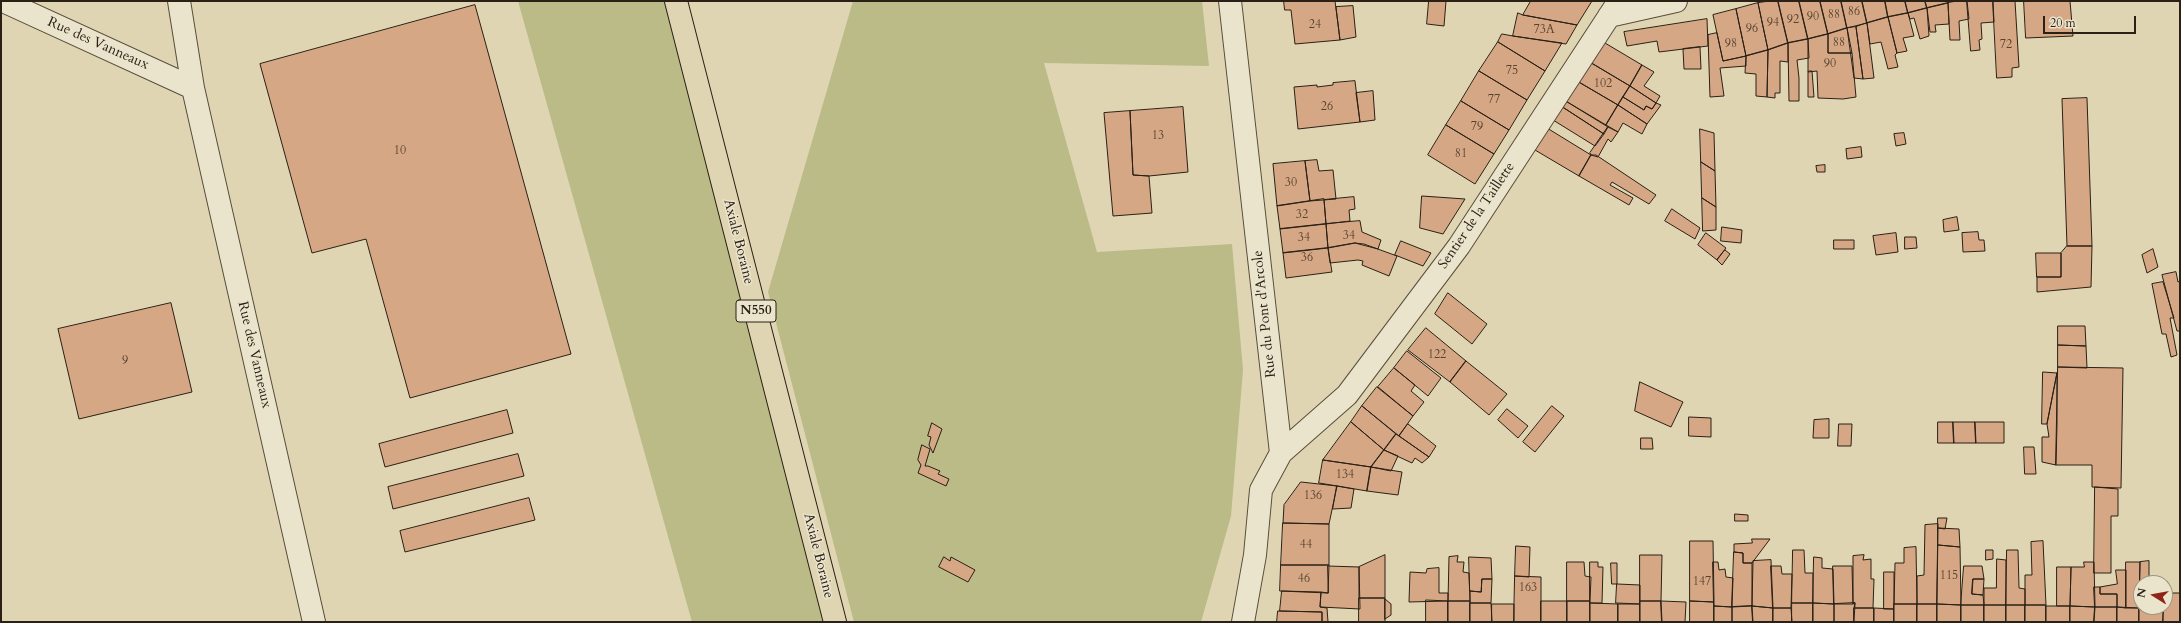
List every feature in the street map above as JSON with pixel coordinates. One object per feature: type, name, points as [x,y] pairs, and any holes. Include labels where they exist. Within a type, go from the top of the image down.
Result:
[{"type":"main road","name":"Axiale Boraine","points":[[676,1],[835,622]]},
{"type":"street","name":"Rue des Vanneaux","points":[[2,1],[193,88]]},
{"type":"street","name":"Rue des Vanneaux","points":[[179,1],[193,88],[314,622]]},
{"type":"street","name":"Rue du Pont d'Arcole","points":[[1230,1],[1281,453]]},
{"type":"street","name":"Sentier de la Taillette","points":[[1281,453],[1347,395],[1450,259],[1614,8],[1676,1]]},
{"type":"street","points":[[1243,622],[1255,555],[1261,490],[1281,453]]},
{"type":"green space","points":[[518,1],[675,1],[833,622],[692,622]]},
{"type":"green space","points":[[853,1],[1202,1],[1209,66],[1044,63],[1097,252],[1232,244],[1243,370],[1231,516],[1201,622],[854,622],[768,292]]},
{"type":"building","points":[[1284,1],[1335,1],[1340,40],[1295,44],[1291,10],[1285,10]]},
{"type":"building","points":[[1429,1],[1446,1],[1444,26],[1427,24]]},
{"type":"building","points":[[1531,1],[1592,1],[1577,25],[1523,15]]},
{"type":"building","points":[[1778,1],[1788,43],[1768,50],[1758,3]]},
{"type":"building","points":[[1778,1],[1799,1],[1808,39],[1788,43]]},
{"type":"building","points":[[1799,1],[1820,1],[1828,34],[1808,39]]},
{"type":"building","points":[[1820,1],[1841,1],[1847,28],[1828,34]]},
{"type":"building","points":[[1841,1],[1862,1],[1867,23],[1847,28]]},
{"type":"building","points":[[1862,1],[1885,1],[1888,17],[1867,23]]},
{"type":"building","points":[[1885,1],[1905,1],[1908,13],[1888,17]]},
{"type":"building","points":[[1905,1],[1925,1],[1927,8],[1908,13]]},
{"type":"building","points":[[1925,1],[1947,1],[1948,3],[1927,8]]},
{"type":"building","points":[[1967,1],[1969,19],[1959,21],[1960,40],[1950,40],[1948,3]]},
{"type":"building","points":[[1967,1],[1993,1],[1994,22],[1981,23],[1982,39],[1979,40],[1980,50],[1971,51]]},
{"type":"building","points":[[1993,1],[2015,1],[2019,67],[2012,68],[2012,77],[1997,78]]},
{"type":"building","points":[[2024,1],[2070,1],[2073,36],[2026,38]]},
{"type":"building","points":[[1758,3],[1768,50],[1746,56],[1736,9]]},
{"type":"building","points":[[1948,3],[1949,24],[1935,25],[1936,32],[1930,32],[1927,8]]},
{"type":"building","points":[[475,5],[571,354],[410,398],[366,239],[312,253],[260,64]]},
{"type":"building","points":[[1353,6],[1356,37],[1340,40],[1336,7]]},
{"type":"building","points":[[1927,8],[1929,36],[1920,39],[1914,18],[1910,19],[1908,13]]},
{"type":"building","points":[[1736,9],[1746,56],[1723,61],[1713,15]]},
{"type":"building","points":[[1518,13],[1577,25],[1566,44],[1513,36]]},
{"type":"building","points":[[1908,13],[1914,36],[1903,38],[1907,51],[1897,53],[1888,17]]},
{"type":"building","points":[[1888,17],[1897,53],[1895,55],[1898,67],[1888,69],[1881,42],[1870,44],[1867,23]]},
{"type":"building","points":[[1707,19],[1708,46],[1659,52],[1657,41],[1627,46],[1624,32]]},
{"type":"building","points":[[1867,23],[1874,78],[1863,79],[1856,27]]},
{"type":"building","points":[[1856,27],[1863,79],[1854,78],[1847,28]]},
{"type":"building","points":[[1847,28],[1852,53],[1828,53],[1828,34]]},
{"type":"building","points":[[1717,33],[1723,61],[1746,56],[1746,66],[1720,68],[1724,96],[1710,97],[1708,35]]},
{"type":"building","points":[[1502,34],[1562,43],[1545,71],[1498,42]]},
{"type":"building","points":[[1828,34],[1828,53],[1852,53],[1856,97],[1843,99],[1818,98],[1817,71],[1808,72],[1808,39]]},
{"type":"building","points":[[1808,39],[1809,58],[1797,60],[1799,101],[1789,101],[1788,43]]},
{"type":"building","points":[[1498,42],[1545,71],[1527,100],[1479,71]]},
{"type":"building","points":[[1605,43],[1642,65],[1630,86],[1588,61],[1598,45]]},
{"type":"building","points":[[1788,43],[1788,62],[1780,61],[1780,93],[1775,93],[1775,98],[1767,97],[1768,50]]},
{"type":"building","points":[[1700,47],[1701,69],[1684,69],[1683,49]]},
{"type":"building","points":[[1768,50],[1767,97],[1756,96],[1756,74],[1745,73],[1746,56]]},
{"type":"building","points":[[1588,61],[1630,86],[1618,105],[1577,81]]},
{"type":"building","points":[[1642,65],[1654,72],[1644,86],[1660,96],[1656,103],[1630,86]]},
{"type":"building","points":[[1479,71],[1527,100],[1509,130],[1461,101]]},
{"type":"building","points":[[1812,71],[1814,97],[1808,97],[1808,72]]},
{"type":"building","points":[[1355,81],[1360,122],[1298,129],[1294,87],[1317,85],[1317,87],[1333,85],[1333,83]]},
{"type":"building","points":[[1577,81],[1618,105],[1606,125],[1564,100]]},
{"type":"building","points":[[1630,86],[1656,103],[1652,109],[1646,106],[1644,110],[1623,97]]},
{"type":"building","points":[[1373,91],[1375,120],[1360,122],[1356,93]]},
{"type":"building","points":[[1623,97],[1644,110],[1646,106],[1652,109],[1656,103],[1661,105],[1647,124],[1618,105]]},
{"type":"building","points":[[2087,98],[2092,246],[2067,246],[2062,99]]},
{"type":"building","points":[[1564,100],[1608,127],[1604,134],[1561,106]]},
{"type":"building","points":[[1461,101],[1509,130],[1494,154],[1446,125]]},
{"type":"building","points":[[1618,105],[1647,124],[1642,134],[1623,123],[1618,132],[1606,125]]},
{"type":"building","points":[[1561,106],[1604,134],[1595,146],[1553,120]]},
{"type":"building","points":[[1183,107],[1188,172],[1149,176],[1133,175],[1130,111]]},
{"type":"building","points":[[1130,111],[1133,175],[1149,176],[1152,213],[1113,216],[1104,113]]},
{"type":"building","points":[[1446,125],[1494,154],[1475,184],[1428,155]]},
{"type":"building","points":[[1608,127],[1618,132],[1611,142],[1608,139],[1598,157],[1591,155],[1590,153]]},
{"type":"building","points":[[1547,128],[1591,155],[1579,176],[1535,150]]},
{"type":"building","points":[[1700,129],[1714,133],[1715,171],[1701,162]]},
{"type":"building","points":[[1904,133],[1906,144],[1896,146],[1894,134]]},
{"type":"building","points":[[1861,147],[1862,157],[1847,159],[1846,149]]},
{"type":"building","points":[[1591,155],[1596,155],[1656,195],[1649,204],[1612,182],[1610,185],[1633,198],[1629,205],[1579,176]]},
{"type":"building","points":[[1317,160],[1319,171],[1333,170],[1336,199],[1310,201],[1305,161]]},
{"type":"building","points":[[1305,161],[1310,201],[1277,206],[1273,164]]},
{"type":"building","points":[[1701,162],[1715,171],[1716,207],[1702,198]]},
{"type":"building","points":[[1825,165],[1825,172],[1817,172],[1816,166]]},
{"type":"building","points":[[1422,196],[1465,199],[1443,234],[1420,228]]},
{"type":"building","points":[[1354,197],[1355,209],[1349,210],[1350,221],[1326,224],[1324,200]]},
{"type":"building","points":[[1702,198],[1716,207],[1716,230],[1703,231]]},
{"type":"building","points":[[1324,199],[1326,224],[1280,229],[1277,206]]},
{"type":"building","points":[[1672,209],[1700,228],[1695,239],[1665,221]]},
{"type":"building","points":[[1957,217],[1959,230],[1944,232],[1943,220]]},
{"type":"building","points":[[1360,221],[1362,232],[1381,240],[1378,249],[1355,243],[1328,248],[1326,224]]},
{"type":"building","points":[[1326,224],[1328,248],[1283,253],[1280,229]]},
{"type":"building","points":[[1722,227],[1742,230],[1741,243],[1721,241]]},
{"type":"building","points":[[1978,232],[1979,240],[1984,240],[1985,251],[1963,252],[1962,233]]},
{"type":"building","points":[[1706,233],[1726,248],[1717,260],[1698,245]]},
{"type":"building","points":[[1896,233],[1898,252],[1876,255],[1873,236]]},
{"type":"building","points":[[1905,237],[1916,237],[1917,248],[1905,249]]},
{"type":"building","points":[[1834,240],[1854,240],[1854,249],[1834,249]]},
{"type":"building","points":[[1401,241],[1431,253],[1423,266],[1395,255]]},
{"type":"building","points":[[1355,243],[1364,244],[1397,256],[1389,276],[1362,265],[1363,261],[1358,260],[1330,263],[1328,248]]},
{"type":"building","points":[[2067,246],[2092,246],[2091,287],[2037,292],[2037,277],[2061,277],[2061,253]]},
{"type":"building","points":[[1328,248],[1332,272],[1286,278],[1283,253]]},
{"type":"building","points":[[2153,249],[2158,267],[2147,273],[2142,255]]},
{"type":"building","points":[[1725,250],[1730,254],[1722,265],[1717,260]]},
{"type":"building","points":[[2036,253],[2061,253],[2061,277],[2037,277]]},
{"type":"building","points":[[2176,272],[2178,282],[2180,281],[2180,331],[2177,331],[2162,275]]},
{"type":"building","points":[[2163,282],[2174,318],[2170,318],[2177,355],[2171,357],[2166,334],[2162,334],[2152,284]]},
{"type":"building","points":[[1448,293],[1487,324],[1472,344],[1435,314]]},
{"type":"building","points":[[171,303],[192,392],[79,419],[58,329]]},
{"type":"building","points":[[2058,326],[2085,326],[2086,346],[2058,345]]},
{"type":"building","points":[[1426,328],[1466,361],[1450,382],[1408,350]]},
{"type":"building","points":[[2058,345],[2086,346],[2087,368],[2058,367]]},
{"type":"building","points":[[1407,351],[1441,378],[1428,396],[1394,368]]},
{"type":"building","points":[[1466,361],[1507,394],[1489,415],[1450,382]]},
{"type":"building","points":[[2058,367],[2123,368],[2121,488],[2092,487],[2092,465],[2056,465]]},
{"type":"building","points":[[1394,368],[1415,385],[1411,391],[1424,402],[1413,416],[1378,387]]},
{"type":"building","points":[[2043,372],[2057,373],[2047,424],[2042,424]]},
{"type":"building","points":[[2057,373],[2056,465],[2042,462],[2042,437],[2049,437],[2047,424]]},
{"type":"building","points":[[1640,382],[1683,402],[1671,427],[1635,411]]},
{"type":"building","points":[[1377,387],[1413,416],[1399,436],[1362,406]]},
{"type":"building","points":[[1362,406],[1396,434],[1384,450],[1351,422]]},
{"type":"building","points":[[1552,406],[1564,416],[1535,452],[1523,442]]},
{"type":"building","points":[[1507,409],[1528,426],[1518,438],[1498,420]]},
{"type":"building","points":[[507,410],[513,433],[385,467],[379,444]]},
{"type":"building","points":[[1689,417],[1711,418],[1711,437],[1689,436]]},
{"type":"building","points":[[1829,419],[1829,438],[1813,438],[1814,420]]},
{"type":"building","points":[[1351,422],[1384,450],[1371,467],[1323,460]]},
{"type":"building","points":[[1938,422],[1953,422],[1954,443],[1938,443]]},
{"type":"building","points":[[1953,422],[1975,422],[1976,443],[1954,443]]},
{"type":"building","points":[[1975,422],[2004,422],[2004,443],[1976,443]]},
{"type":"building","points":[[932,423],[942,429],[933,453],[929,445],[931,437],[928,436]]},
{"type":"building","points":[[1408,424],[1436,446],[1429,457],[1399,436]]},
{"type":"building","points":[[1839,424],[1852,424],[1851,446],[1838,446]]},
{"type":"building","points":[[1396,434],[1429,457],[1422,463],[1415,458],[1412,463],[1384,450]]},
{"type":"building","points":[[1641,438],[1652,438],[1653,449],[1641,449]]},
{"type":"building","points":[[922,445],[930,449],[925,466],[940,471],[938,474],[949,479],[946,486],[918,473],[921,465],[918,460]]},
{"type":"building","points":[[2024,447],[2034,447],[2036,474],[2025,474]]},
{"type":"building","points":[[1384,450],[1398,456],[1391,471],[1371,467]]},
{"type":"building","points":[[518,454],[524,476],[393,509],[388,487]]},
{"type":"building","points":[[1323,460],[1371,467],[1367,491],[1319,483]]},
{"type":"building","points":[[1371,467],[1402,472],[1398,495],[1367,491]]},
{"type":"building","points":[[1301,482],[1337,486],[1329,524],[1283,523],[1284,505]]},
{"type":"building","points":[[1337,486],[1354,489],[1351,508],[1333,509]]},
{"type":"building","points":[[2095,487],[2118,489],[2118,516],[2111,516],[2111,573],[2094,573]]},
{"type":"building","points":[[529,498],[535,520],[405,552],[400,531]]},
{"type":"building","points":[[1735,514],[1748,515],[1748,521],[1735,521]]},
{"type":"building","points":[[1938,518],[1947,518],[1945,529],[1938,528]]},
{"type":"building","points":[[1283,523],[1329,524],[1329,565],[1281,565]]},
{"type":"building","points":[[1938,524],[1937,604],[1917,604],[1917,576],[1924,575],[1925,525]]},
{"type":"building","points":[[1938,528],[1959,529],[1960,547],[1938,545]]},
{"type":"building","points":[[1752,539],[1770,539],[1752,563],[1743,563],[1743,553],[1734,552],[1734,544],[1752,543]]},
{"type":"building","points":[[1690,541],[1713,541],[1714,602],[1690,601]]},
{"type":"building","points":[[2043,541],[2046,605],[2025,605],[2025,575],[2032,575],[2031,542]]},
{"type":"building","points":[[1938,545],[1960,547],[1961,605],[1937,604]]},
{"type":"building","points":[[1516,546],[1530,547],[1529,577],[1515,576]]},
{"type":"building","points":[[1916,547],[1917,604],[1894,604],[1895,563],[1904,563],[1904,548]]},
{"type":"building","points":[[1793,550],[1804,550],[1805,573],[1813,573],[1813,603],[1792,603]]},
{"type":"building","points":[[1986,550],[1993,550],[1993,559],[1986,560]]},
{"type":"building","points":[[2007,550],[2018,550],[2019,588],[2025,589],[2025,605],[2006,605]]},
{"type":"building","points":[[1734,552],[1743,553],[1743,563],[1752,563],[1752,606],[1732,607]]},
{"type":"building","points":[[1385,555],[1385,598],[1359,598],[1359,567]]},
{"type":"building","points":[[1640,555],[1662,555],[1661,601],[1640,601]]},
{"type":"building","points":[[1864,555],[1863,560],[1871,559],[1871,579],[1874,579],[1873,608],[1854,608],[1853,556]]},
{"type":"building","points":[[1458,556],[1457,562],[1464,562],[1463,572],[1469,573],[1470,601],[1448,601],[1449,557]]},
{"type":"building","points":[[944,557],[950,561],[951,557],[975,570],[968,582],[939,567]]},
{"type":"building","points":[[1469,557],[1491,558],[1492,579],[1482,579],[1481,592],[1470,591]]},
{"type":"building","points":[[1814,557],[1822,558],[1822,568],[1833,569],[1834,604],[1813,603]]},
{"type":"building","points":[[1997,559],[2006,560],[2006,605],[1984,605],[1984,588],[1996,588]]},
{"type":"building","points":[[1771,560],[1773,608],[1752,606],[1753,561]]},
{"type":"building","points":[[2149,561],[2149,575],[2140,575],[2140,562]]},
{"type":"building","points":[[1567,562],[1584,562],[1585,576],[1591,577],[1590,601],[1567,601]]},
{"type":"building","points":[[1590,562],[1598,562],[1598,567],[1603,567],[1602,603],[1590,603]]},
{"type":"building","points":[[1713,562],[1718,562],[1719,570],[1725,569],[1726,577],[1733,578],[1732,607],[1714,606]]},
{"type":"building","points":[[2084,562],[2094,562],[2095,607],[2070,606],[2071,567],[2084,567]]},
{"type":"building","points":[[2126,562],[2140,562],[2140,575],[2133,575],[2133,608],[2126,608]]},
{"type":"building","points":[[1611,563],[1617,563],[1617,584],[1612,584]]},
{"type":"building","points":[[1281,565],[1329,565],[1328,593],[1280,591]]},
{"type":"building","points":[[1328,566],[1359,567],[1360,609],[1320,607],[1321,592],[1328,593]]},
{"type":"building","points":[[1771,566],[1781,566],[1782,574],[1792,574],[1791,608],[1773,608]]},
{"type":"building","points":[[1833,566],[1852,566],[1853,604],[1834,604]]},
{"type":"building","points":[[1964,566],[1982,566],[1984,579],[1973,579],[1972,594],[1983,595],[1984,605],[1961,605]]},
{"type":"building","points":[[2057,567],[2071,567],[2070,606],[2057,606]]},
{"type":"building","points":[[1439,568],[1439,593],[1448,593],[1448,601],[1409,602],[1410,572],[1426,573],[1427,569]]},
{"type":"building","points":[[2116,570],[2126,570],[2126,608],[2117,607],[2117,594],[2100,594],[2100,587],[2117,584]]},
{"type":"building","points":[[1884,572],[1894,572],[1894,609],[1884,609]]},
{"type":"building","points":[[1515,576],[1541,577],[1541,622],[1514,622]]},
{"type":"building","points":[[1482,579],[1492,579],[1491,603],[1470,603],[1470,591],[1481,592]]},
{"type":"building","points":[[1973,579],[1984,579],[1983,595],[1972,594]]},
{"type":"building","points":[[1617,584],[1640,585],[1640,604],[1616,603]]},
{"type":"building","points":[[2094,587],[2100,587],[2100,594],[2117,594],[2117,607],[2095,607]]},
{"type":"building","points":[[1282,591],[1321,592],[1320,607],[1327,608],[1328,622],[1322,622],[1322,612],[1280,611]]},
{"type":"building","points":[[2173,593],[2180,593],[2180,622],[2163,622],[2163,615],[2173,615]]},
{"type":"building","points":[[1359,598],[1385,598],[1385,622],[1359,622]]},
{"type":"building","points":[[1385,599],[1391,604],[1391,615],[1385,619]]},
{"type":"building","points":[[1426,600],[1448,601],[1448,622],[1426,622]]},
{"type":"building","points":[[1448,601],[1470,601],[1470,622],[1448,622]]},
{"type":"building","points":[[1541,601],[1567,601],[1567,622],[1541,622]]},
{"type":"building","points":[[1567,601],[1590,601],[1590,622],[1567,622]]},
{"type":"building","points":[[1640,601],[1661,601],[1662,622],[1640,622]]},
{"type":"building","points":[[1661,601],[1686,602],[1685,622],[1662,622]]},
{"type":"building","points":[[1690,601],[1714,602],[1714,622],[1690,622]]},
{"type":"building","points":[[1470,603],[1491,603],[1492,622],[1470,622]]},
{"type":"building","points":[[1590,603],[1618,604],[1618,622],[1590,622]]},
{"type":"building","points":[[1792,603],[1813,603],[1813,622],[1792,622]]},
{"type":"building","points":[[1813,603],[1834,604],[1834,622],[1813,622]]},
{"type":"building","points":[[1855,603],[1854,622],[1834,622],[1834,604]]},
{"type":"building","points":[[1492,604],[1514,604],[1514,622],[1492,622]]},
{"type":"building","points":[[1618,604],[1640,604],[1640,622],[1618,622]]},
{"type":"building","points":[[1894,604],[1917,604],[1917,622],[1894,622]]},
{"type":"building","points":[[1917,604],[1937,604],[1937,622],[1917,622]]},
{"type":"building","points":[[1937,604],[1961,605],[1961,622],[1937,622]]},
{"type":"building","points":[[1961,605],[1984,605],[1984,622],[1961,622]]},
{"type":"building","points":[[1984,605],[2006,605],[2006,622],[1984,622]]},
{"type":"building","points":[[2006,605],[2025,605],[2025,622],[2006,622]]},
{"type":"building","points":[[2025,605],[2046,605],[2046,622],[2025,622]]},
{"type":"building","points":[[1714,606],[1732,607],[1732,622],[1714,622]]},
{"type":"building","points":[[1752,606],[1773,608],[1773,622],[1753,622]]},
{"type":"building","points":[[1752,606],[1753,622],[1732,622],[1732,607]]},
{"type":"building","points":[[2046,606],[2070,606],[2070,622],[2046,622]]},
{"type":"building","points":[[2070,606],[2095,607],[2094,622],[2070,622]]},
{"type":"building","points":[[2095,607],[2117,607],[2117,622],[2094,622]]},
{"type":"building","points":[[2117,607],[2133,608],[2133,615],[2139,615],[2139,622],[2117,622]]},
{"type":"building","points":[[1773,608],[1791,608],[1792,622],[1773,622]]},
{"type":"building","points":[[1854,608],[1874,608],[1874,622],[1854,622]]},
{"type":"building","points":[[1874,608],[1894,609],[1894,622],[1874,622]]},
{"type":"building","points":[[1278,611],[1322,612],[1322,622],[1277,622]]},
{"type":"building","points":[[2139,615],[2163,615],[2163,622],[2139,622]]}]
